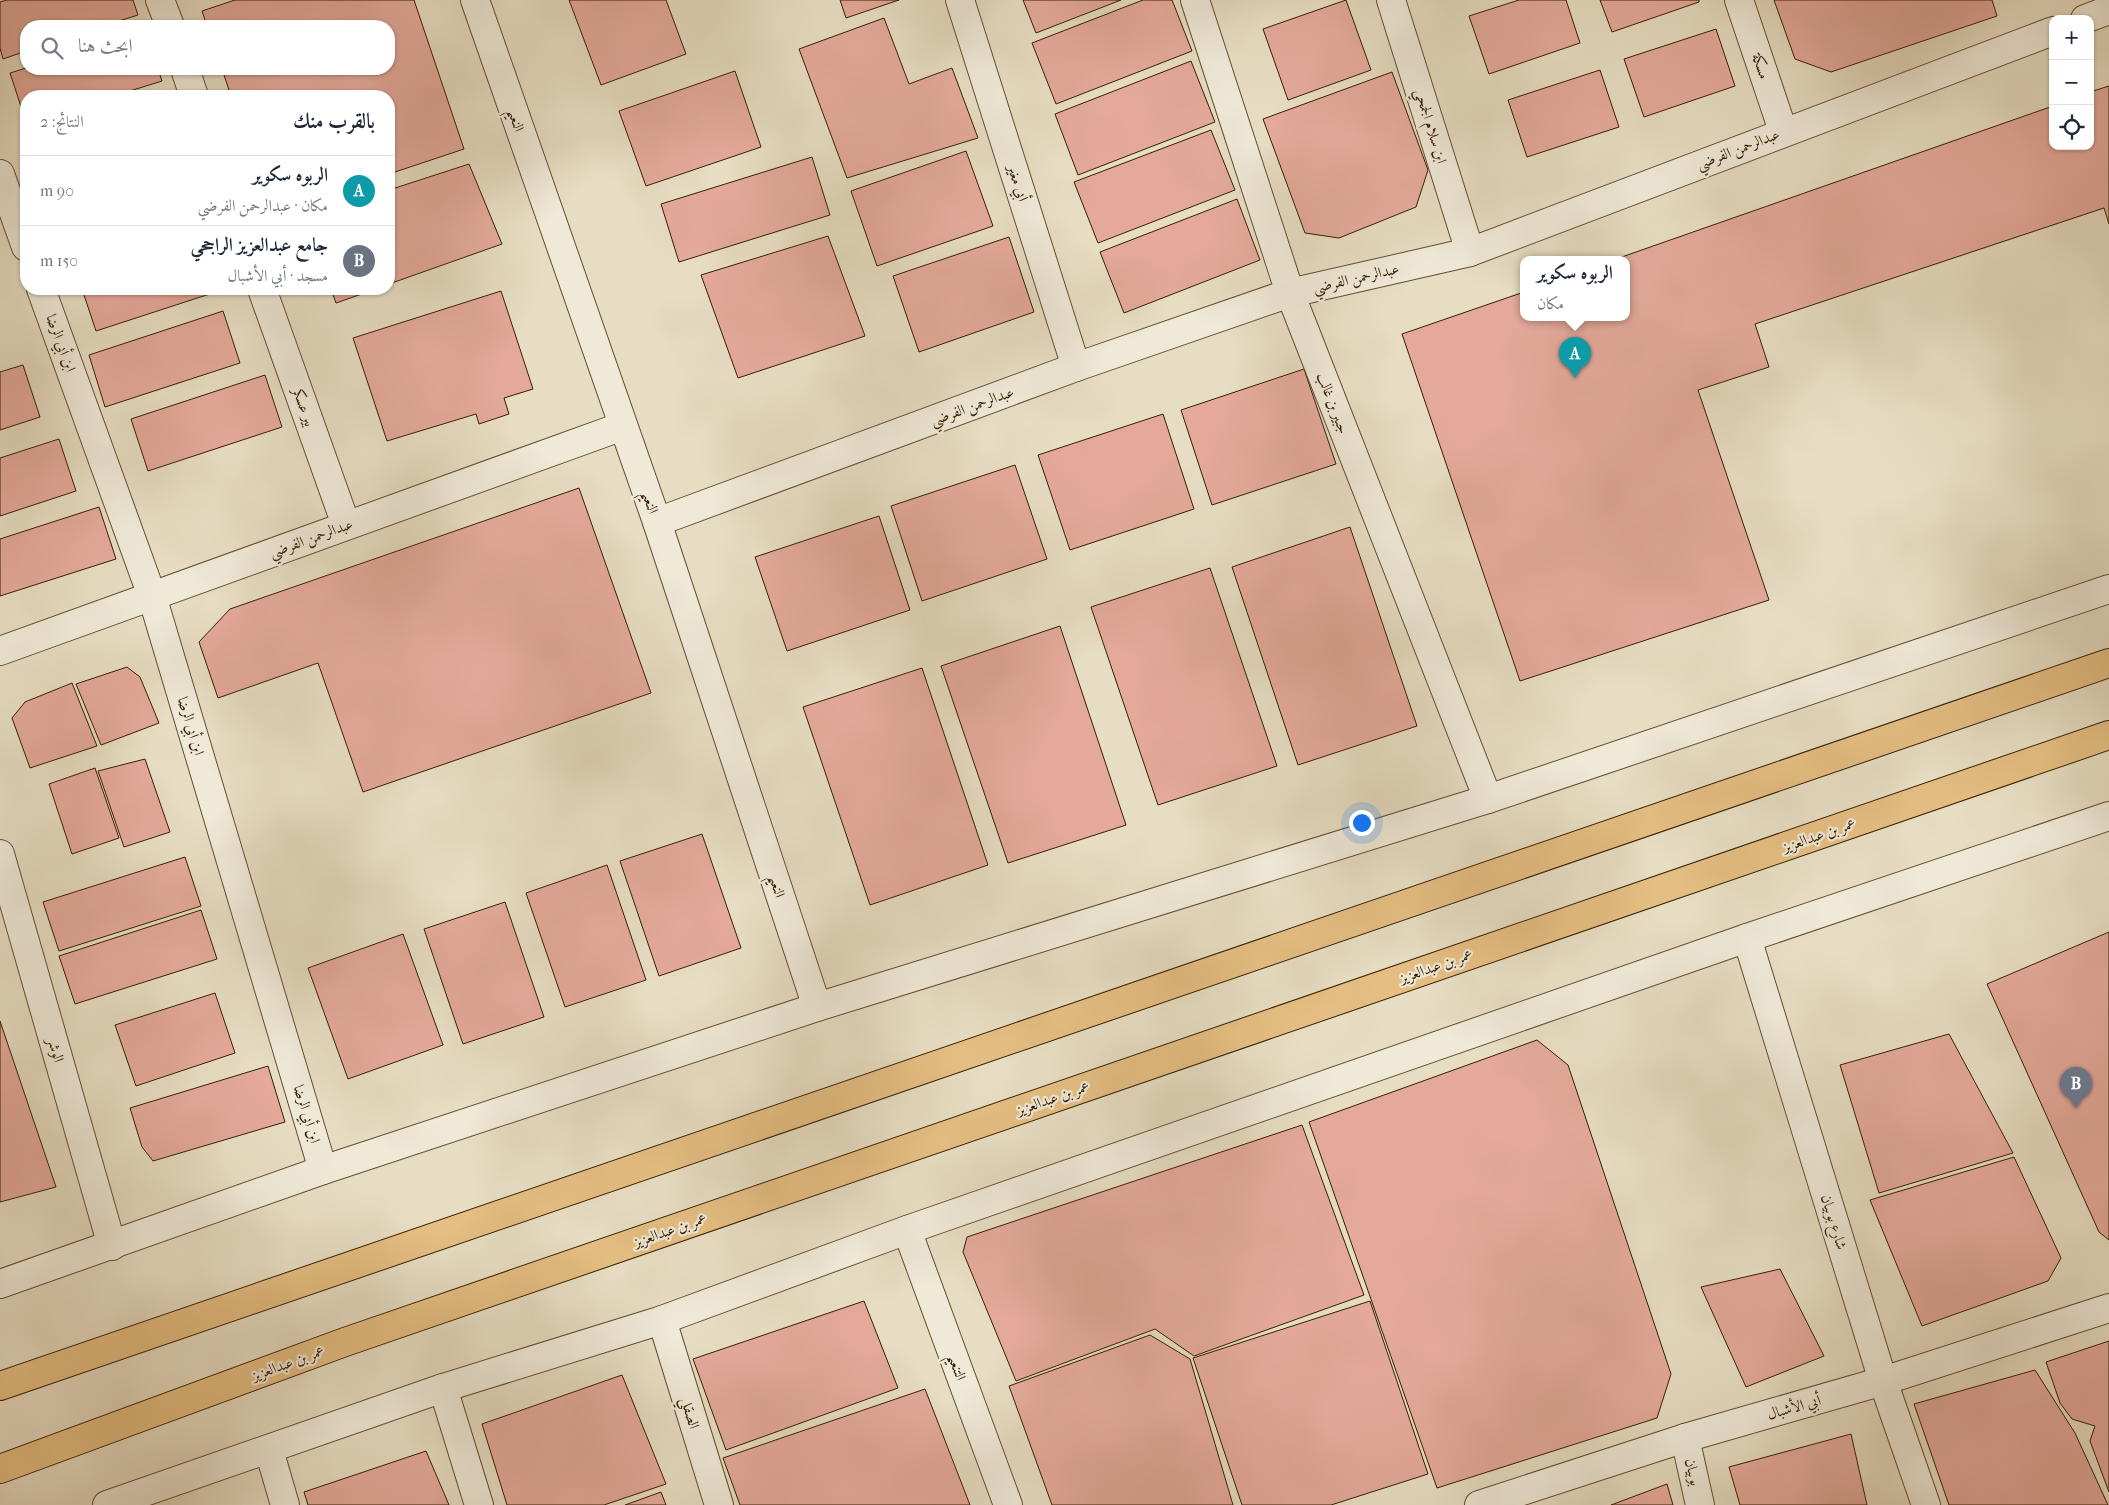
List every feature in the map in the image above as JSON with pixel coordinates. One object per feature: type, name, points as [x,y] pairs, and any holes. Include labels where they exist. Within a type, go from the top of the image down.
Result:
[{"type":"main road","points":[[0,1386],[2109,663]]},
{"type":"main road","name":"عمر بن عبدالعزيز","points":[[0,1469],[345,1342],[2109,735]]},
{"type":"street","points":[[160,0],[168,20]]},
{"type":"street","name":"النعيم","points":[[475,0],[657,522],[817,1007]]},
{"type":"street","name":"أبي مغير","points":[[960,0],[1076,367]]},
{"type":"street","name":"جبير بن غالب","points":[[1195,0],[1290,293],[1488,799]]},
{"type":"street","name":"ابن سلام الجمحي","points":[[1391,0],[1470,252]]},
{"type":"street","name":"مسكة","points":[[1739,0],[1783,131]]},
{"type":"street","points":[[2094,16],[2109,10]]},
{"type":"street","name":"عبدالرحمن الفرضي","points":[[657,522],[1076,367],[1290,293],[1470,252],[1783,131],[2049,32]]},
{"type":"street","points":[[187,75],[192,90]]},
{"type":"street","points":[[0,174],[20,230]]},
{"type":"street","name":"ابن أبي الرضا","points":[[43,295],[152,596],[323,1170]]},
{"type":"street","name":"بير عسكر","points":[[264,295],[346,525]]},
{"type":"street","name":"عبدالرحمن الفرضي","points":[[0,651],[622,426]]},
{"type":"street","points":[[0,1284],[323,1170],[817,1007],[1488,799],[2109,589]]},
{"type":"street","points":[[107,1505],[442,1388],[662,1320],[907,1230],[1747,938],[2109,816]]},
{"type":"street","name":"الوشر","points":[[0,854],[112,1246]]},
{"type":"street","name":"شارع بوبيان","points":[[1747,938],[1883,1381],[1926,1505]]},
{"type":"street","name":"التنعيم","points":[[907,1230],[1008,1505]]},
{"type":"street","name":"أبي الأشبال","points":[[1491,1503],[1686,1438],[1883,1381],[2109,1308]]},
{"type":"street","name":"الصقلي","points":[[662,1320],[719,1505]]},
{"type":"street","points":[[442,1388],[478,1505]]},
{"type":"street","name":"بوبيان","points":[[1686,1438],[1700,1505]]},
{"type":"street","points":[[268,1450],[285,1505]]},
{"type":"building","points":[[7,0],[133,0],[138,15],[122,20],[20,20],[20,53],[3,59],[0,48],[0,2]]},
{"type":"building","points":[[235,0],[414,0],[464,149],[395,172],[395,90],[229,90],[224,75],[395,75],[395,20],[205,20],[202,11]]},
{"type":"building","points":[[569,0],[666,0],[686,54],[601,85]]},
{"type":"building","points":[[840,0],[899,0],[846,18]]},
{"type":"building","points":[[1023,0],[1121,0],[1036,33]]},
{"type":"building","points":[[1143,0],[1172,0],[1192,51],[1056,104],[1032,43]]},
{"type":"building","points":[[1346,0],[1371,70],[1288,100],[1263,29]]},
{"type":"building","points":[[1519,0],[1566,0],[1580,43],[1489,74],[1469,16]]},
{"type":"building","points":[[1600,0],[1699,0],[1699,2],[1612,32]]},
{"type":"building","points":[[1774,0],[1992,0],[1997,16],[1831,72],[1795,59]]},
{"type":"building","points":[[884,18],[909,84],[952,68],[978,138],[847,178],[799,49]]},
{"type":"building","points":[[1716,29],[1735,86],[1644,117],[1624,59]]},
{"type":"building","points":[[1191,61],[1215,122],[1078,175],[1055,114]]},
{"type":"building","points":[[20,70],[20,75],[160,75],[162,81],[133,90],[20,90],[20,104],[10,73]]},
{"type":"building","points":[[1600,70],[1619,127],[1527,157],[1508,100]]},
{"type":"building","points":[[735,71],[761,147],[646,186],[619,111]]},
{"type":"building","points":[[1392,72],[1428,170],[1416,207],[1339,238],[1305,233],[1263,119]]},
{"type":"building","points":[[2109,86],[2109,224],[2104,208],[1755,324],[1769,367],[1698,390],[1769,600],[1520,681],[1402,334],[1520,293],[1520,321],[1630,321],[1630,256],[1625,256],[2049,107],[2049,150],[2094,150],[2094,91]]},
{"type":"building","points":[[1211,130],[1235,190],[1098,243],[1074,182]]},
{"type":"building","points":[[966,151],[993,226],[877,266],[851,191]]},
{"type":"building","points":[[812,157],[830,215],[679,262],[661,204]]},
{"type":"building","points":[[469,164],[502,244],[395,282],[395,188]]},
{"type":"building","points":[[1237,199],[1260,260],[1124,313],[1100,252]]},
{"type":"building","points":[[828,236],[865,336],[738,378],[701,275]]},
{"type":"building","points":[[1009,237],[1034,312],[919,352],[893,276]]},
{"type":"building","points":[[501,291],[533,389],[504,398],[509,414],[479,424],[476,414],[387,441],[353,338]]},
{"type":"building","points":[[84,295],[207,295],[96,331]]},
{"type":"building","points":[[333,295],[359,295],[336,303]]},
{"type":"building","points":[[223,311],[240,363],[105,407],[89,355]]},
{"type":"building","points":[[23,365],[40,417],[0,430],[0,372]]},
{"type":"building","points":[[1304,369],[1336,464],[1212,505],[1181,410]]},
{"type":"building","points":[[265,375],[282,427],[148,471],[131,419]]},
{"type":"building","points":[[1163,414],[1194,509],[1070,550],[1038,455]]},
{"type":"building","points":[[59,439],[76,491],[0,516],[0,458]]},
{"type":"building","points":[[1015,465],[1047,559],[922,601],[891,506]]},
{"type":"building","points":[[579,488],[651,693],[363,792],[318,663],[218,698],[199,642],[230,609]]},
{"type":"building","points":[[99,507],[116,559],[0,596],[0,539]]},
{"type":"building","points":[[879,516],[910,610],[787,651],[755,557]]},
{"type":"building","points":[[1350,527],[1417,726],[1298,765],[1232,567]]},
{"type":"building","points":[[1210,568],[1277,766],[1158,805],[1091,607]]},
{"type":"building","points":[[1060,626],[1126,825],[1008,863],[941,666]]},
{"type":"building","points":[[127,667],[140,677],[159,723],[101,745],[76,684]]},
{"type":"building","points":[[922,668],[988,865],[870,905],[803,707]]},
{"type":"building","points":[[72,683],[97,746],[30,768],[12,718],[25,702]]},
{"type":"building","points":[[145,759],[170,832],[124,847],[98,771]]},
{"type":"building","points":[[95,768],[119,838],[72,854],[49,784]]},
{"type":"building","points":[[702,834],[741,948],[659,976],[620,861]]},
{"type":"building","points":[[185,857],[201,906],[59,951],[43,902]]},
{"type":"building","points":[[607,865],[646,980],[565,1007],[526,893]]},
{"type":"building","points":[[505,902],[544,1017],[463,1044],[424,929]]},
{"type":"building","points":[[201,910],[217,959],[75,1004],[59,956]]},
{"type":"building","points":[[2109,932],[2109,1240],[2099,1232],[1987,984]]},
{"type":"building","points":[[403,934],[443,1045],[348,1079],[308,968]]},
{"type":"building","points":[[215,993],[235,1053],[136,1086],[115,1025]]},
{"type":"building","points":[[0,1021],[56,1187],[0,1202]]},
{"type":"building","points":[[1949,1034],[2013,1153],[1879,1193],[1840,1065]]},
{"type":"building","points":[[1537,1040],[1568,1065],[1671,1374],[1657,1418],[1437,1488],[1309,1122]]},
{"type":"building","points":[[268,1066],[285,1122],[153,1161],[142,1147],[130,1108]]},
{"type":"building","points":[[1302,1125],[1364,1295],[1194,1356],[1155,1329],[1016,1381],[963,1252],[967,1237]]},
{"type":"building","points":[[2014,1157],[2061,1258],[2048,1281],[1922,1326],[1870,1200]]},
{"type":"building","points":[[1780,1269],[1824,1356],[1746,1387],[1701,1287]]},
{"type":"building","points":[[864,1301],[898,1388],[726,1450],[693,1359]]},
{"type":"building","points":[[1370,1301],[1428,1474],[1331,1505],[1242,1505],[1193,1358]]},
{"type":"building","points":[[1150,1335],[1190,1359],[1233,1505],[1052,1505],[1009,1386]]},
{"type":"building","points":[[2109,1341],[2109,1492],[2090,1441],[2095,1426],[2072,1419],[2060,1403],[2046,1362]]},
{"type":"building","points":[[2035,1370],[2075,1433],[2108,1505],[1949,1505],[1914,1404]]},
{"type":"building","points":[[622,1375],[666,1484],[604,1505],[507,1505],[482,1424]]},
{"type":"building","points":[[925,1389],[970,1505],[740,1505],[723,1458]]},
{"type":"building","points":[[1851,1434],[1867,1505],[1740,1505],[1729,1467]]},
{"type":"building","points":[[426,1451],[449,1505],[308,1505],[304,1492]]},
{"type":"building","points":[[1667,1484],[1673,1505],[1611,1505]]},
{"type":"building","points":[[661,1492],[666,1505],[625,1505]]},
{"type":"place","name":"الربوه سكوير","points":[[1575,378]]},
{"type":"place","name":"جامع عبدالعزيز الراجحي","points":[[2076,1108]]}]
